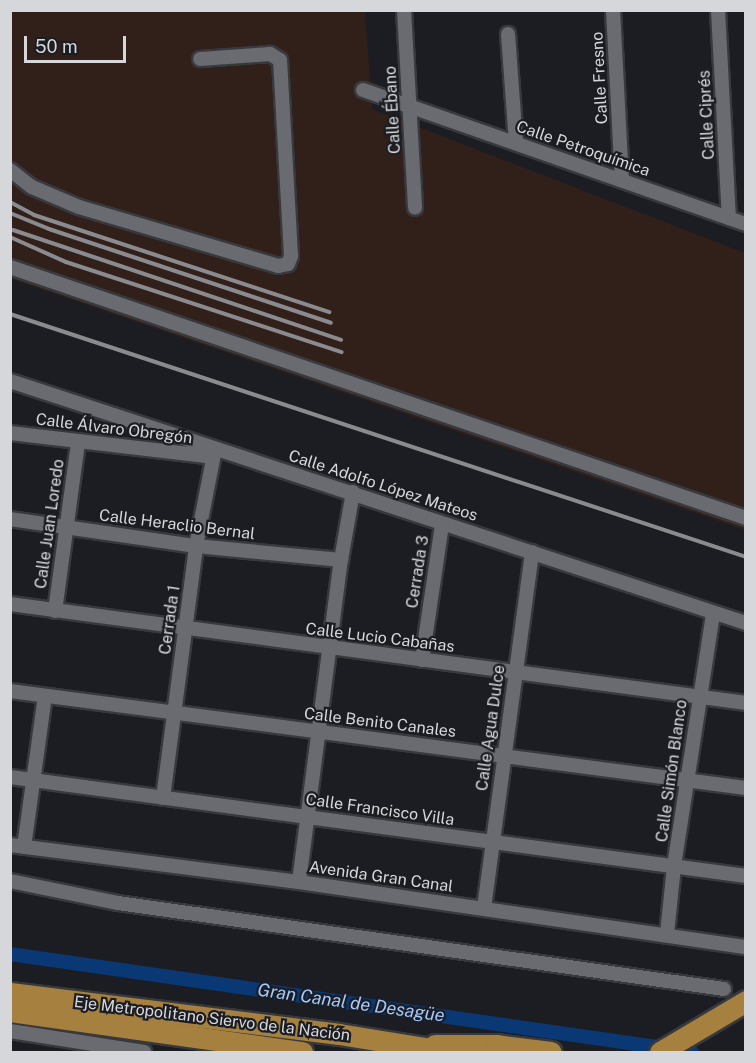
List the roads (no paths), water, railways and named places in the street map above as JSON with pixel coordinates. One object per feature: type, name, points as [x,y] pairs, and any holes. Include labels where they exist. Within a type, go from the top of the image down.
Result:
[{"type":"highway","name":"Eje Metropolitano Siervo de la Nación","points":[[10,993],[339,1034],[449,1053]]},
{"type":"highway","points":[[660,1053],[746,1000]]},
{"type":"highway","name":"Eje Metropolitano Siervo de la Nación","points":[[10,1011],[302,1053]]},
{"type":"highway","points":[[402,1046],[496,1045],[551,1053]]},
{"type":"street","name":"Calle Ébano","points":[[404,10],[416,208]]},
{"type":"street","name":"Calle Fresno","points":[[614,10],[622,180]]},
{"type":"street","name":"Calle Ciprés","points":[[718,10],[729,218]]},
{"type":"street","points":[[508,34],[516,143]]},
{"type":"street","points":[[10,170],[32,187],[79,207],[279,266],[288,264],[291,256],[280,60],[270,54],[200,59]]},
{"type":"street","name":"Calle Petroquímica","points":[[363,90],[746,224]]},
{"type":"street","points":[[10,267],[746,518]]},
{"type":"street","name":"Calle Adolfo López Mateos","points":[[10,381],[214,453],[353,492],[442,524],[746,623]]},
{"type":"street","name":"Calle Álvaro Obregón","points":[[10,433],[78,442],[214,453]]},
{"type":"street","name":"Calle Juan Loredo","points":[[55,611],[64,526],[78,442]]},
{"type":"street","name":"Cerrada 1","points":[[163,798],[196,546],[214,453]]},
{"type":"street","points":[[299,882],[341,560],[353,492]]},
{"type":"street","name":"Calle Heraclio Bernal","points":[[10,519],[196,546],[341,560]]},
{"type":"street","name":"Cerrada 3","points":[[422,660],[442,524]]},
{"type":"street","name":"Calle Agua Dulce","points":[[484,908],[532,552]]},
{"type":"street","name":"Calle Lucio Cabañas","points":[[10,604],[329,649],[746,703]]},
{"type":"street","name":"Calle Simón Blanco","points":[[667,934],[674,866],[713,613]]},
{"type":"street","name":"Calle Benito Canales","points":[[10,691],[746,788]]},
{"type":"street","points":[[17,846],[32,780],[45,696]]},
{"type":"street","name":"Calle Francisco Villa","points":[[10,777],[746,876]]},
{"type":"street","name":"Avenida Gran Canal","points":[[17,846],[299,882],[746,946]]},
{"type":"street","points":[[10,880],[118,903],[724,989]]},
{"type":"street","points":[[10,1031],[144,1053]]},
{"type":"waterway","name":"Gran Canal de Desagüe","points":[[10,954],[692,1052]]},
{"type":"railway","points":[[10,202],[34,215],[329,312]]},
{"type":"railway","points":[[10,213],[49,229],[331,323]]},
{"type":"railway","points":[[13,230],[341,340]]},
{"type":"railway","points":[[10,237],[66,262],[342,352]]},
{"type":"railway","points":[[10,314],[746,557]]}]
